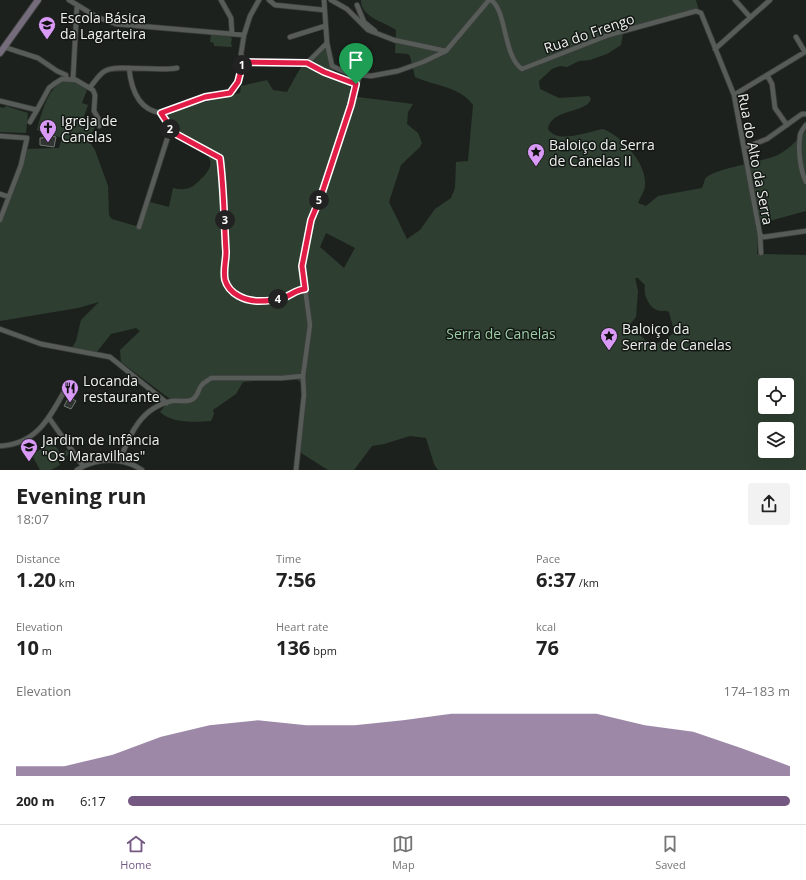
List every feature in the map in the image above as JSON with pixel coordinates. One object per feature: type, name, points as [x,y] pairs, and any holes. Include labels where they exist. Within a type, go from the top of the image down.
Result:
[{"type":"main road","points":[[0,53],[38,0]]},
{"type":"street","points":[[68,0],[97,17],[116,24],[244,35]]},
{"type":"street","points":[[221,0],[231,18],[232,34]]},
{"type":"street","points":[[129,68],[131,86],[137,98],[154,112],[161,113],[205,97],[230,93],[238,82],[243,62],[241,54],[244,35],[250,16],[259,0]]},
{"type":"street","points":[[269,0],[274,5],[324,10]]},
{"type":"street","name":"Rua do Frengo","points":[[324,0],[327,43],[332,66],[348,73],[360,75],[371,76],[398,71],[423,62],[446,51],[490,0],[498,7],[502,25],[514,60],[522,69],[609,35],[696,11],[701,13],[715,49]]},
{"type":"street","points":[[331,0],[348,9],[361,24],[376,34],[394,40],[446,51]]},
{"type":"street","points":[[735,0],[750,17]]},
{"type":"street","points":[[715,49],[770,0]]},
{"type":"street","points":[[73,79],[77,5]]},
{"type":"street","points":[[357,6],[364,22],[376,34]]},
{"type":"street","points":[[290,38],[325,26]]},
{"type":"street","points":[[734,95],[805,52],[796,37]]},
{"type":"street","points":[[307,63],[327,43]]},
{"type":"street","points":[[4,48],[44,61],[57,71],[66,75],[66,79]]},
{"type":"street","name":"Rua do Alto da Serra","points":[[715,49],[734,95],[760,235],[761,253]]},
{"type":"street","points":[[243,62],[307,63],[324,72],[356,84]]},
{"type":"street","points":[[90,87],[104,71],[115,68],[165,70],[177,68]]},
{"type":"street","points":[[296,470],[304,395],[303,376],[310,325],[302,266],[311,220],[321,196],[360,75]]},
{"type":"street","points":[[767,75],[772,84],[775,108],[787,125]]},
{"type":"street","points":[[30,122],[49,88],[62,79],[73,79],[90,87],[95,95],[94,111],[98,118],[99,126]]},
{"type":"street","points":[[0,101],[37,110]]},
{"type":"street","points":[[161,113],[170,130],[220,158],[225,193],[226,256],[224,270],[225,280],[231,290],[243,299],[258,301],[282,298],[296,290],[305,289]]},
{"type":"street","points":[[744,148],[767,140],[802,114],[806,114]]},
{"type":"street","points":[[806,124],[800,134],[800,149],[803,177],[806,182]]},
{"type":"street","points":[[139,227],[147,196],[155,180],[170,130]]},
{"type":"street","points":[[0,136],[27,138],[21,164],[0,220]]},
{"type":"street","points":[[0,194],[9,197]]},
{"type":"street","points":[[760,235],[764,237],[806,231]]},
{"type":"street","points":[[0,329],[41,344],[110,357],[166,403]]},
{"type":"street","points":[[120,460],[132,431],[150,410],[166,403],[192,400],[202,384],[211,378],[282,378],[303,376]]},
{"type":"street","points":[[0,446],[15,445],[28,439],[39,430],[49,418],[65,390]]},
{"type":"street","points":[[49,418],[83,466]]},
{"type":"street","points":[[77,470],[83,466],[96,462],[120,460],[134,464],[142,470]]},
{"type":"green space","name":"Serra de Canelas","points":[[361,0],[696,0],[700,14],[697,13],[623,33],[621,45],[607,54],[590,60],[579,61],[567,67],[560,66],[552,69],[539,81],[540,89],[559,98],[589,96],[591,99],[588,104],[583,107],[555,118],[551,122],[548,129],[553,134],[566,137],[603,129],[618,138],[632,152],[642,168],[645,177],[645,187],[638,203],[646,206],[658,196],[702,188],[705,179],[717,172],[778,155],[806,131],[806,211],[755,225],[758,237],[757,254],[806,255],[806,470],[438,470],[434,464],[426,438],[410,436],[372,446],[354,470],[328,470],[298,451],[303,384],[293,377],[243,382],[236,394],[213,410],[214,414],[211,421],[191,422],[171,419],[160,412],[170,399],[121,362],[120,350],[140,331],[136,328],[111,334],[96,353],[71,349],[76,341],[81,320],[99,302],[78,308],[0,321],[0,223],[26,149],[59,148],[62,138],[37,130],[43,110],[52,90],[59,84],[67,81],[76,82],[87,90],[82,103],[88,105],[82,122],[95,127],[88,141],[84,139],[91,144],[95,150],[108,186],[109,215],[112,219],[136,226],[150,202],[169,207],[173,188],[183,189],[193,186],[206,173],[210,163],[208,155],[180,135],[172,126],[168,114],[174,110],[240,93],[241,86],[267,80],[273,90],[287,92],[307,60],[318,52],[326,49],[334,72],[350,85],[350,96],[413,104],[408,112],[407,124],[418,133],[422,143],[420,147],[401,165],[389,202],[407,239],[420,230],[435,209],[451,198],[455,188],[456,162],[468,161],[473,105],[468,99],[454,90],[415,77],[410,56],[408,54],[395,53],[396,30],[374,19],[365,11]],"holes":[[[326,233],[355,248],[344,268],[320,247]],[[635,278],[638,278],[645,285],[645,293],[650,305],[656,310],[669,312],[673,333],[660,342],[651,343],[643,338],[639,333],[631,329],[631,323],[636,317],[638,291]]]},
{"type":"green space","points":[[211,34],[230,36],[232,39],[232,47],[214,46],[214,43],[210,42]]},
{"type":"green space","points":[[6,106],[28,113],[26,133],[0,132],[0,107],[4,108]]},
{"type":"green space","points":[[52,441],[61,454],[67,450],[70,454],[60,460],[57,454],[55,455],[60,465],[51,470],[40,470],[32,455]]},
{"type":"building","name":"Igreja de Canelas","points":[[44,134],[56,137],[54,147],[40,145],[40,138],[43,138]]},
{"type":"building","name":"Locanda restaurante","points":[[69,397],[76,401],[71,409],[64,406]]},
{"type":"place","name":"Escola Básica da Lagarteira","points":[[47,40]]},
{"type":"place","name":"Igreja de Canelas","points":[[48,143]]},
{"type":"place","name":"Baloiço da Serra de Canelas II","points":[[536,167]]},
{"type":"place","name":"Baloiço da Serra de Canelas","points":[[609,351]]},
{"type":"place","name":"Locanda restaurante","points":[[70,403]]},
{"type":"place","name":"Jardim de Infância \"Os Maravilhas\"","points":[[29,462]]},
{"type":"route","points":[[243,62],[251,64],[293,62],[307,63],[324,72],[356,84],[351,105],[321,196],[311,220],[302,266],[305,289],[296,290],[290,295],[282,298],[258,301],[243,299],[231,290],[225,280],[225,193],[220,158],[170,130],[161,113],[205,97],[230,93],[234,90],[238,82],[242,71],[243,62]]}]
